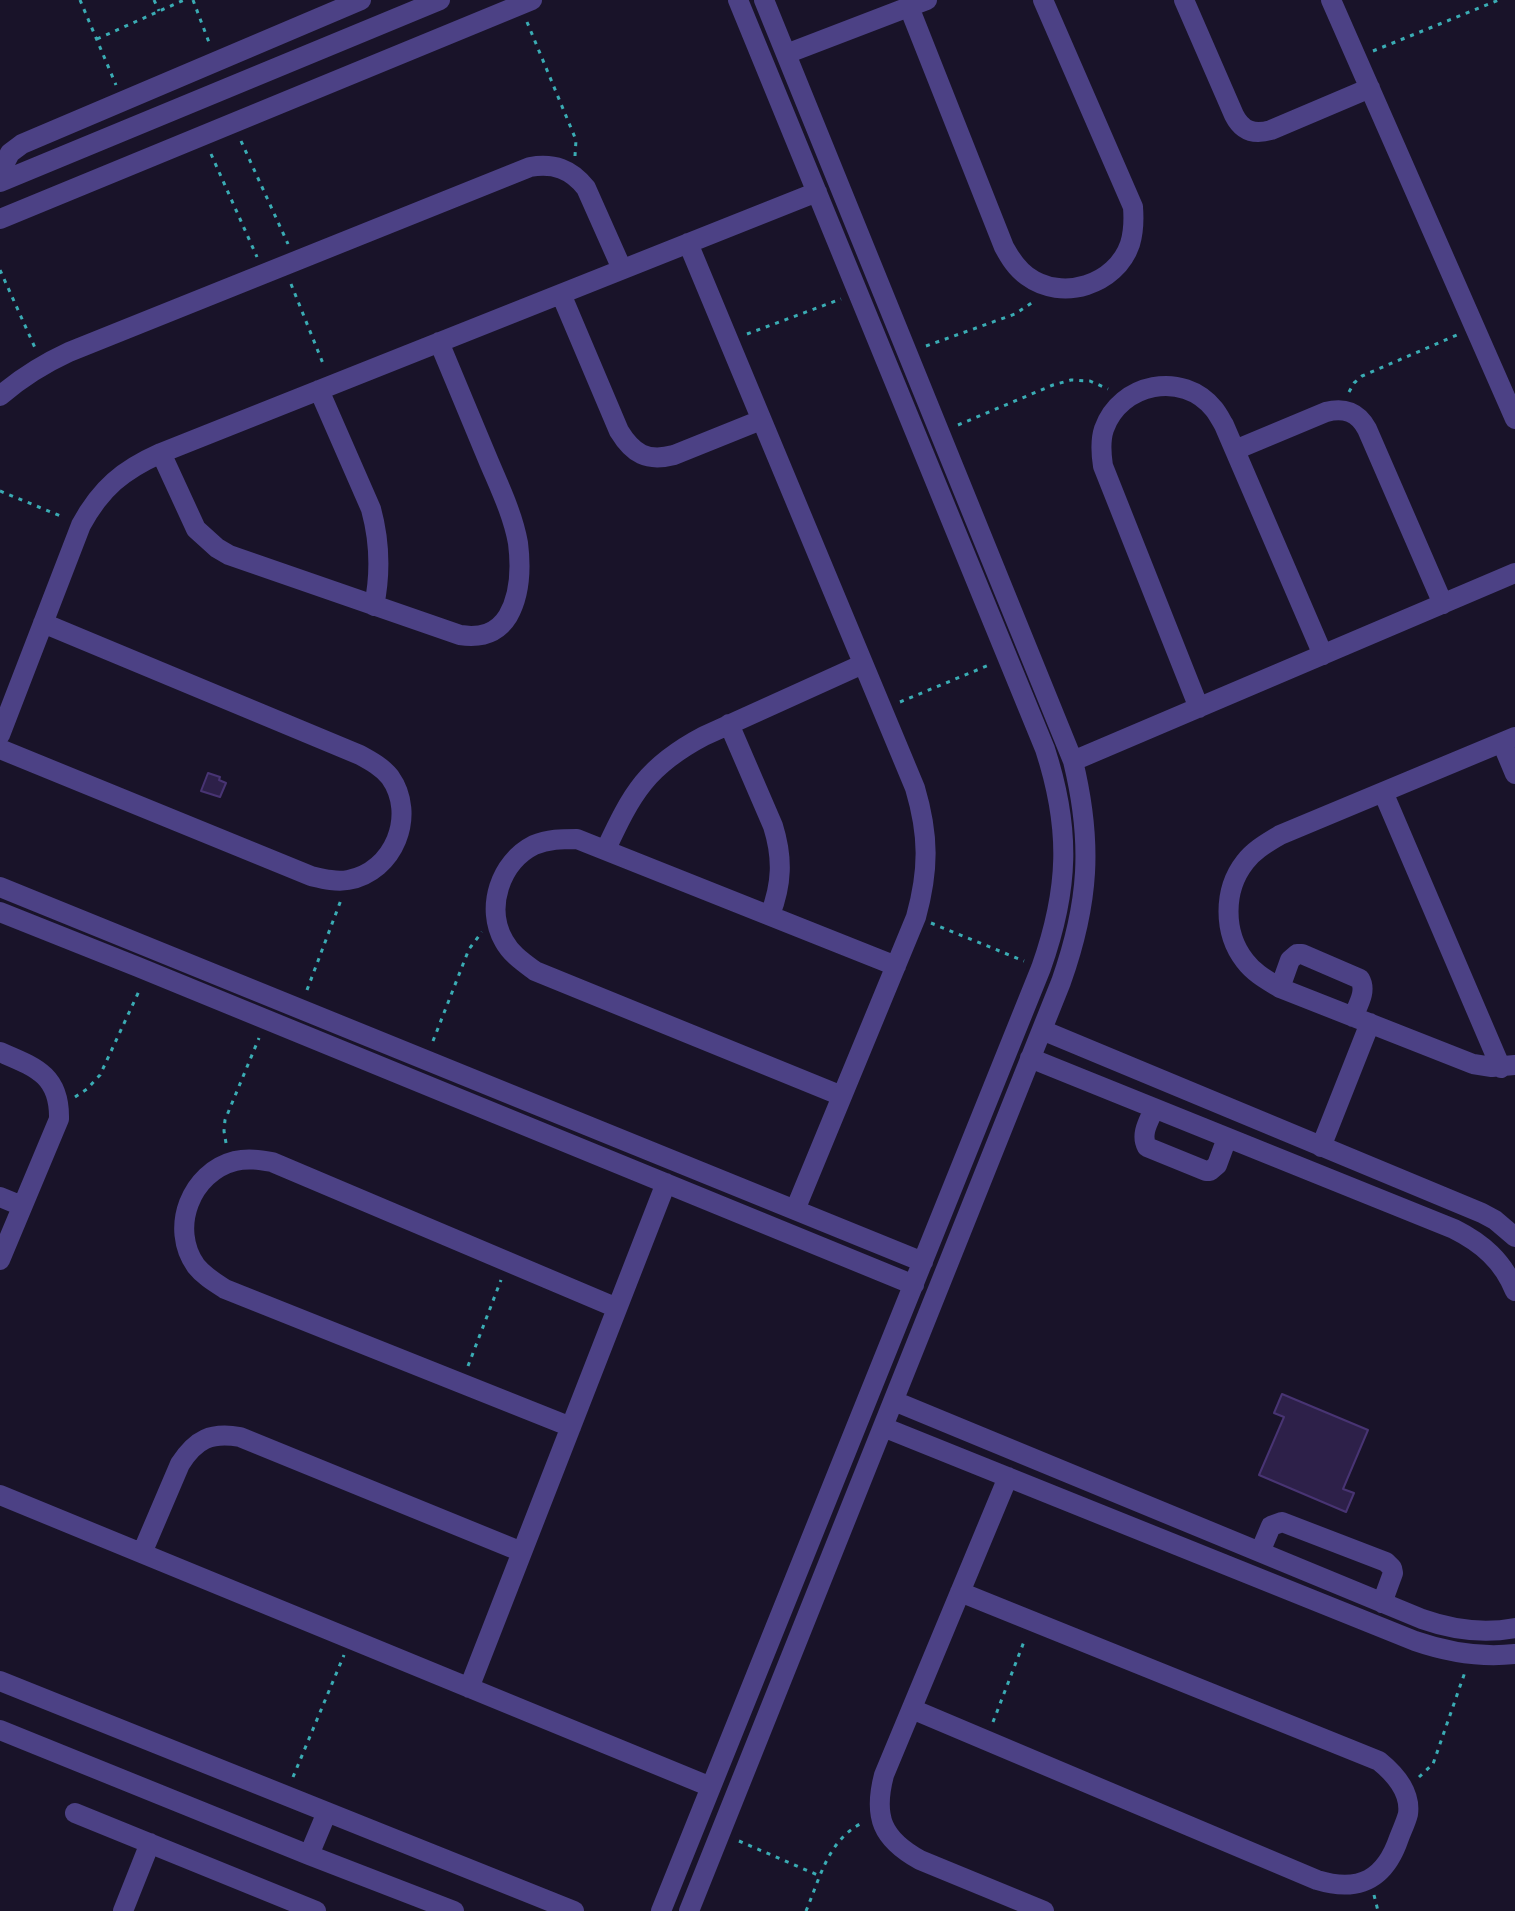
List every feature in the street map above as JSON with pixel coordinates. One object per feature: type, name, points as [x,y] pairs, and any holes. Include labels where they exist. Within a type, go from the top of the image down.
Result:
[{"type":"street","points":[[0,182],[440,0]]},
{"type":"street","points":[[661,1911],[1041,968],[1059,907],[1064,864],[1061,811],[1045,749],[738,0]]},
{"type":"street","points":[[689,1911],[1072,952],[1080,921],[1087,857],[1081,793],[1073,761],[764,0]]},
{"type":"street","points":[[786,54],[918,4],[1004,247],[1014,264],[1029,277],[1047,286],[1067,289],[1087,286],[1105,277],[1125,255],[1134,227],[1133,207],[1043,0]]},
{"type":"street","points":[[1184,0],[1234,115],[1245,129],[1262,133],[1370,88]]},
{"type":"street","points":[[1331,0],[1515,419]]},
{"type":"street","points":[[0,172],[10,153],[22,144],[352,2]]},
{"type":"street","points":[[3,211],[203,136],[523,2]]},
{"type":"street","points":[[0,396],[42,364],[530,167],[556,166],[579,178],[622,269]]},
{"type":"street","points":[[0,735],[8,692],[43,623],[81,525],[101,494],[128,470],[161,453],[817,192]]},
{"type":"street","points":[[688,243],[915,788],[927,839],[927,866],[916,917],[795,1210]]},
{"type":"street","points":[[561,294],[619,431],[636,451],[648,457],[674,455],[761,420]]},
{"type":"street","points":[[161,453],[196,529],[229,555],[460,635],[484,635],[504,622],[516,594],[519,561],[515,528],[439,342]]},
{"type":"street","points":[[1199,708],[1103,466],[1103,431],[1111,415],[1136,392],[1153,386],[1170,385],[1187,389],[1215,410],[1323,655]]},
{"type":"street","points":[[325,388],[376,528],[380,567],[374,606]]},
{"type":"street","points":[[1235,450],[1336,409],[1346,410],[1362,420],[1443,604]]},
{"type":"street","points":[[1073,761],[1515,573]]},
{"type":"street","points":[[0,749],[311,876],[330,881],[348,880],[366,874],[382,863],[393,849],[400,831],[402,812],[398,794],[390,777],[376,764],[43,623]]},
{"type":"street","points":[[606,849],[624,810],[650,774],[684,747],[863,664]]},
{"type":"street","points":[[729,724],[779,843],[781,880],[770,915]]},
{"type":"street","points":[[1383,792],[1508,1066],[1473,1064],[1280,988],[1261,977],[1245,962],[1234,943],[1229,922],[1229,901],[1234,880],[1246,861],[1261,846],[1280,835],[1383,792],[1508,740],[1515,774]]},
{"type":"street","points":[[842,1096],[535,971],[517,958],[503,941],[496,920],[496,898],[503,876],[516,858],[534,845],[555,839],[577,839],[896,966]]},
{"type":"street","points":[[0,887],[923,1262]]},
{"type":"street","points":[[0,912],[914,1285]]},
{"type":"street","points":[[143,969],[146,946]]},
{"type":"street","points":[[1280,988],[1290,960],[1297,954],[1360,979],[1363,983],[1362,1020],[1321,1147]]},
{"type":"street","points":[[1042,1030],[1482,1213],[1513,1231]]},
{"type":"street","points":[[0,1052],[37,1068],[48,1078],[59,1104],[59,1119],[0,1260]]},
{"type":"street","points":[[1030,1058],[1472,1238],[1501,1265],[1515,1291]]},
{"type":"street","points":[[449,1094],[458,1073]]},
{"type":"street","points":[[1154,1109],[1143,1138],[1147,1147],[1206,1171],[1217,1165],[1227,1138]]},
{"type":"street","points":[[571,1427],[225,1289],[196,1266],[184,1231],[185,1212],[192,1194],[203,1179],[218,1168],[236,1161],[254,1159],[272,1162],[617,1308]]},
{"type":"street","points":[[469,1688],[666,1183]]},
{"type":"street","points":[[0,1197],[22,1206]]},
{"type":"street","points":[[894,1401],[1422,1619],[1457,1629],[1492,1631],[1515,1628]]},
{"type":"street","points":[[883,1427],[1415,1641],[1472,1655],[1515,1654]]},
{"type":"street","points":[[142,1553],[188,1451],[212,1436],[226,1435],[240,1437],[522,1552]]},
{"type":"street","points":[[1008,1477],[884,1775],[879,1796],[880,1818],[889,1836],[902,1850],[1044,1911]]},
{"type":"street","points":[[0,1495],[711,1787]]},
{"type":"street","points":[[1260,1552],[1271,1526],[1282,1522],[1386,1562],[1393,1573],[1382,1603]]},
{"type":"street","points":[[912,1709],[1333,1885],[1350,1885],[1366,1880],[1381,1871],[1392,1858],[1408,1813],[1406,1798],[1401,1783],[1379,1761],[960,1592]]},
{"type":"street","points":[[0,1681],[574,1911]]},
{"type":"street","points":[[0,1730],[454,1911]]},
{"type":"street","points":[[309,1855],[327,1812]]},
{"type":"street","points":[[75,1813],[316,1911]]},
{"type":"street","points":[[123,1911],[150,1843]]},
{"type":"path","points":[[80,0],[122,101]]},
{"type":"path","points":[[154,0],[159,11]]},
{"type":"path","points":[[171,6],[174,0]]},
{"type":"path","points":[[96,40],[184,0]]},
{"type":"path","points":[[193,0],[216,61]]},
{"type":"path","points":[[1356,57],[1499,0]]},
{"type":"path","points":[[523,2],[576,140],[576,153],[568,171]]},
{"type":"path","points":[[233,123],[325,388]]},
{"type":"path","points":[[203,136],[281,267]]},
{"type":"path","points":[[0,270],[42,364]]},
{"type":"path","points":[[907,353],[1015,314],[1038,298],[1047,286]]},
{"type":"path","points":[[729,341],[858,292]]},
{"type":"path","points":[[1346,410],[1348,394],[1362,376],[1475,328]]},
{"type":"path","points":[[939,432],[1071,380],[1090,381],[1108,389],[1122,402]]},
{"type":"path","points":[[0,491],[81,525]]},
{"type":"path","points":[[882,709],[1008,658]]},
{"type":"path","points":[[300,1009],[348,880]]},
{"type":"path","points":[[916,917],[1041,968]]},
{"type":"path","points":[[425,1060],[469,949],[496,920]]},
{"type":"path","points":[[59,1104],[87,1089],[100,1075],[143,969]]},
{"type":"path","points":[[236,1161],[225,1142],[225,1120],[266,1019]]},
{"type":"path","points":[[462,1383],[508,1261]]},
{"type":"path","points":[[986,1740],[1032,1621]]},
{"type":"path","points":[[285,1795],[351,1639]]},
{"type":"path","points":[[1401,1783],[1425,1774],[1433,1764],[1472,1655]]},
{"type":"path","points":[[806,1911],[840,1837],[866,1821],[880,1818]]},
{"type":"path","points":[[721,1833],[820,1877]]},
{"type":"building","points":[[208,773],[226,783],[220,797],[201,791]]},
{"type":"building","points":[[1282,1394],[1368,1430],[1343,1489],[1354,1493],[1346,1512],[1259,1475],[1284,1417],[1274,1413]]}]
